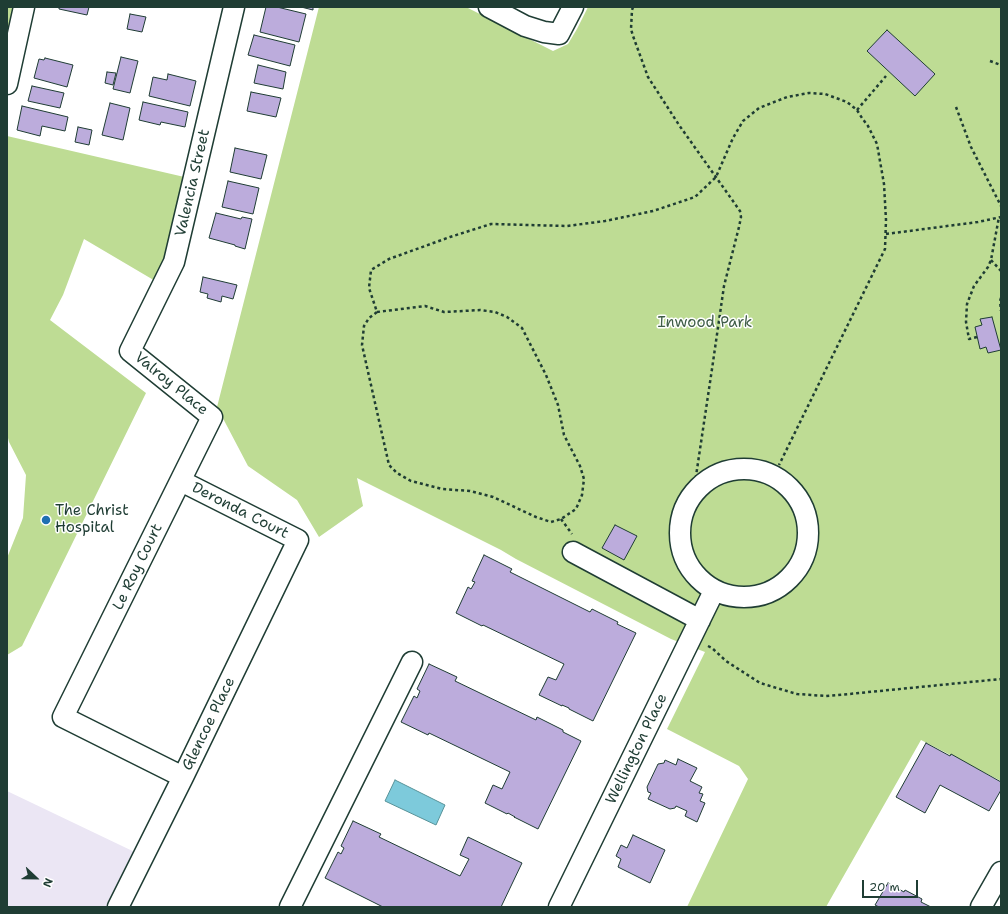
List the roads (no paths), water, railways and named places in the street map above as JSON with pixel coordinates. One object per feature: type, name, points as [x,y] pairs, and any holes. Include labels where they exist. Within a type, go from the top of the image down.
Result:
[{"type":"street","points":[[7,84],[24,7]]},
{"type":"street","name":"Valencia Street","points":[[130,351],[174,262],[234,7]]},
{"type":"street","points":[[489,7],[525,26],[544,32],[559,34],[573,7]]},
{"type":"street","name":"Valroy Place","points":[[130,351],[212,417]]},
{"type":"street","name":"Le Roy Court","points":[[183,777],[63,717],[212,417]]},
{"type":"street","points":[[746,468],[777,478],[791,488],[801,501],[809,527],[807,550],[802,562],[795,574],[778,589],[766,594],[753,597],[737,597],[714,591],[696,576],[689,567],[683,555],[679,533],[681,519],[690,498],[713,476],[728,470],[746,468]]},
{"type":"street","name":"Deronda Court","points":[[181,481],[298,540]]},
{"type":"street","name":"Glencoe Place","points":[[118,907],[298,540]]},
{"type":"street","points":[[573,544],[700,620]]},
{"type":"street","name":"Wellington Place","points":[[559,907],[714,591]]},
{"type":"street","points":[[290,907],[412,662]]},
{"type":"street","points":[[981,907],[1001,872]]},
{"type":"water","points":[[395,780],[445,805],[436,825],[385,801]]},
{"type":"place","name":"The Christ Hospital","points":[[46,520]]},
{"type":"park label","name":"Inwood Park","points":[[705,323]]}]
